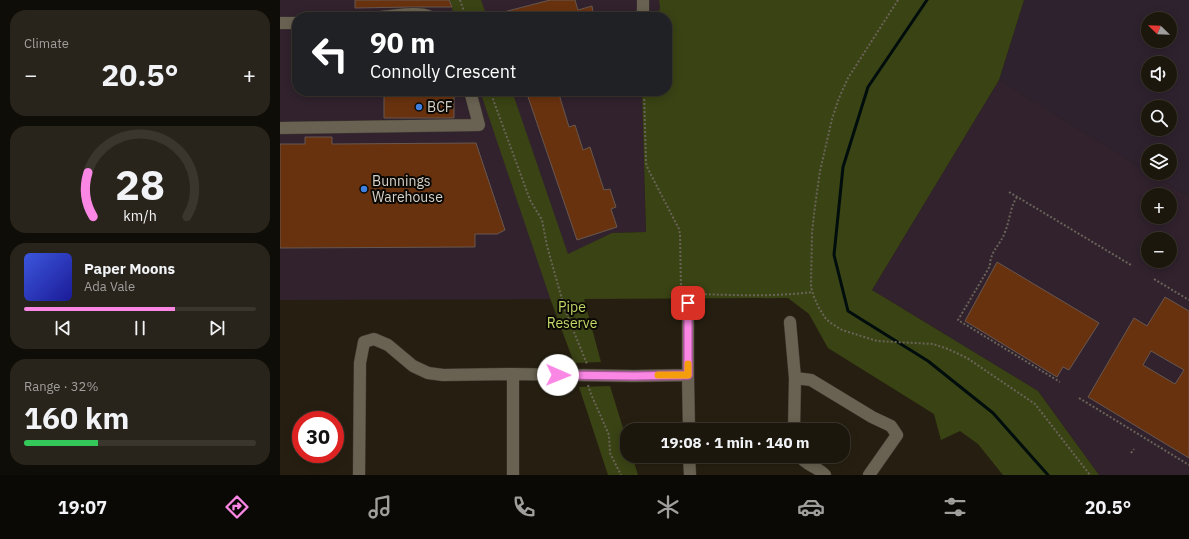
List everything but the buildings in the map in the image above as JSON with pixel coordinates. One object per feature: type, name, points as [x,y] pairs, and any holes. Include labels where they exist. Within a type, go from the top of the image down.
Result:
[{"type":"street","points":[[643,0],[643,12]]},
{"type":"street","points":[[280,23],[292,23]]},
{"type":"street","points":[[280,128],[479,125],[471,96]]},
{"type":"street","points":[[689,423],[688,375],[691,296]]},
{"type":"street","points":[[790,322],[795,378],[794,423]]},
{"type":"street","points":[[359,475],[360,363],[364,342],[374,339],[388,345],[413,366],[428,373],[444,375],[688,375]]},
{"type":"street","points":[[513,374],[513,475]]},
{"type":"street","points":[[795,378],[811,380],[872,417],[891,426],[897,435],[869,475]]},
{"type":"street","points":[[690,463],[690,475]]},
{"type":"street","points":[[807,463],[825,475]]},
{"type":"path","points":[[460,0],[464,12]]},
{"type":"path","points":[[898,0],[848,78],[832,119],[815,200],[812,232],[812,292],[822,314],[831,323],[842,330],[877,341],[934,344],[957,353],[986,371],[1035,404],[1090,475]]},
{"type":"path","points":[[492,96],[530,200],[542,220],[547,246],[565,310],[587,364]]},
{"type":"path","points":[[644,96],[646,163],[679,229],[681,288],[683,293],[691,296],[797,294],[812,292]]},
{"type":"path","points":[[1009,192],[1131,265]]},
{"type":"path","points":[[1017,197],[1013,203],[1005,233],[990,258],[990,266],[958,320],[1060,382]]},
{"type":"path","points":[[1154,279],[1189,300]]},
{"type":"path","points":[[588,384],[609,435],[610,453],[620,475]]},
{"type":"path","points":[[1079,398],[1189,465]]},
{"type":"path","points":[[1131,453],[1134,448]]},
{"type":"shaded area","points":[[280,0],[659,0],[659,12],[292,12],[292,96],[642,96],[646,232],[612,233],[583,299],[280,300]]},
{"type":"shaded area","points":[[1024,0],[1189,0],[1189,197],[1177,190],[1177,188],[1174,188],[1161,180],[1177,180],[1177,144],[1141,144],[1141,168],[999,80]]},
{"type":"shaded area","points":[[999,80],[1141,167],[1141,180],[1161,180],[1174,188],[1141,188],[1141,224],[1177,224],[1177,190],[1189,197],[1189,475],[1099,475],[1038,391],[872,290]]},
{"type":"green space","points":[[449,0],[481,0],[485,12],[453,12]]},
{"type":"green space","name":"Pipe Reserve","points":[[659,0],[1024,0],[999,80],[872,290],[1038,391],[1099,475],[1003,475],[978,444],[960,431],[941,440],[934,414],[828,348],[809,314],[788,298],[584,299],[601,362],[574,363],[550,298],[482,96],[514,96],[568,254],[612,233],[646,232],[642,96],[672,96],[672,12],[659,12]]},
{"type":"green space","points":[[610,386],[621,423],[620,423],[620,463],[634,463],[638,475],[608,475],[579,387]]},
{"type":"waterway","points":[[927,0],[868,87],[843,167],[834,255],[848,311],[928,361],[993,413],[1048,475]]},
{"type":"slow traffic","points":[[658,375],[688,375],[688,364]]},
{"type":"place","name":"BCF","points":[[419,107]]},
{"type":"place","name":"Bunnings Warehouse","points":[[364,189]]},
{"type":"route","points":[[558,375],[688,375],[688,303]]}]
